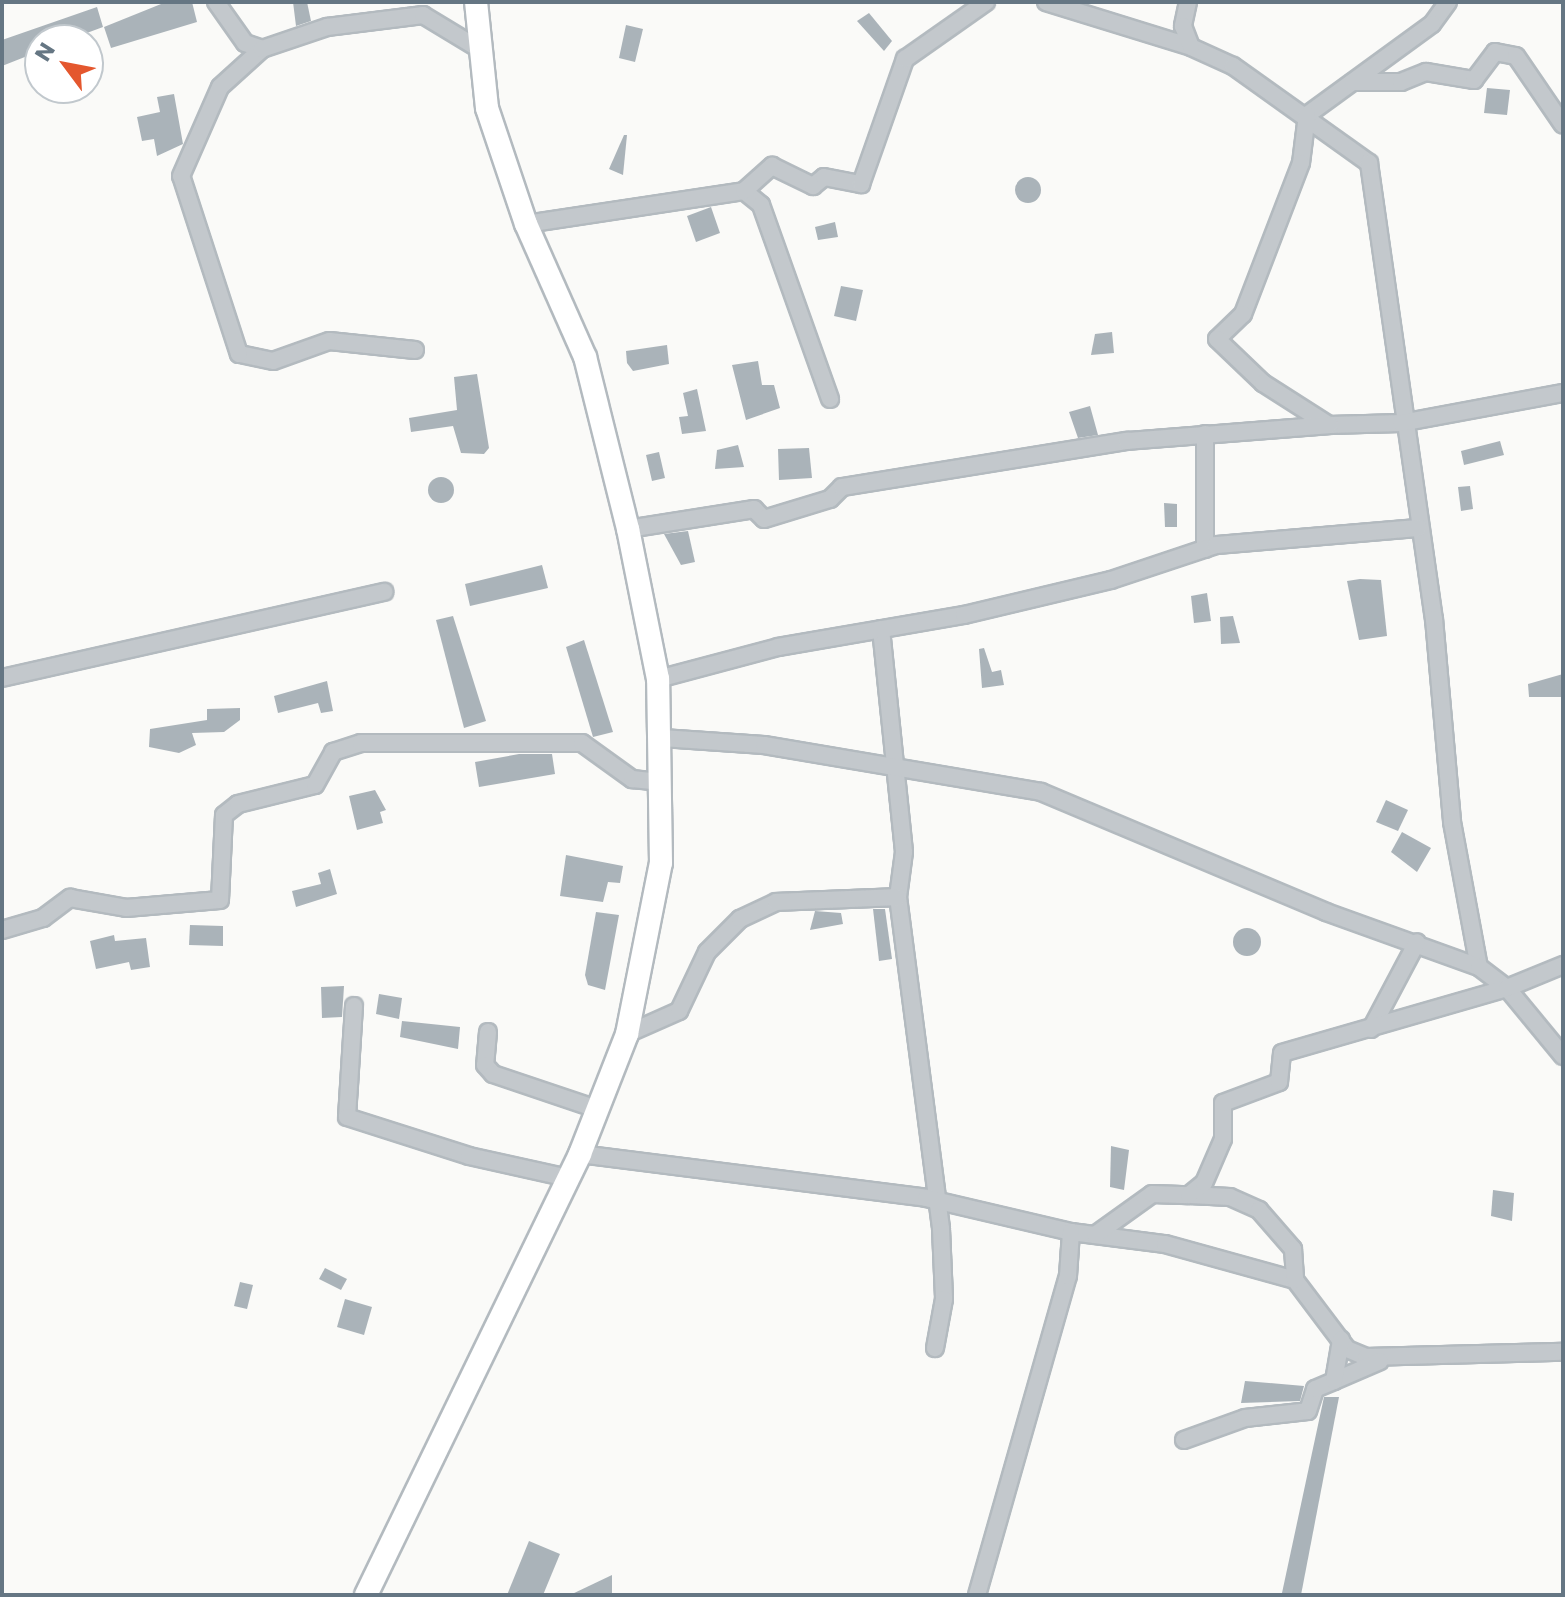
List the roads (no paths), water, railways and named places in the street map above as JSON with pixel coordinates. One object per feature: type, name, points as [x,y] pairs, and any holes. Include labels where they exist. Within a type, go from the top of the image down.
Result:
[{"type":"street","points":[[216,2],[245,43],[262,49]]},
{"type":"street","points":[[366,1595],[580,1154],[627,1034],[655,913],[662,782],[658,679],[628,529],[585,357],[526,224],[487,108],[484,52],[476,2]]},
{"type":"street","points":[[526,224],[744,191],[772,166],[813,186],[824,177],[861,184],[905,59],[986,2]]},
{"type":"street","points":[[1046,2],[1191,47],[1307,115],[1369,163],[1374,176],[1401,423],[1440,674],[1452,822],[1479,967]]},
{"type":"street","points":[[1188,2],[1183,26],[1191,47]]},
{"type":"street","points":[[1329,425],[1263,383],[1217,339],[1243,314],[1301,163],[1307,115],[1432,24],[1448,2]]},
{"type":"street","points":[[415,350],[329,341],[273,361],[239,354],[227,333],[181,176],[220,87],[262,49],[327,27],[423,15],[484,52]]},
{"type":"street","points":[[1353,82],[1401,82],[1426,72],[1474,80],[1495,52],[1516,56],[1563,125]]},
{"type":"street","points":[[744,191],[761,205],[830,399]]},
{"type":"street","points":[[628,529],[754,509],[764,519],[830,499],[842,487],[1127,441],[1329,425],[1401,423],[1563,393]]},
{"type":"street","points":[[1205,434],[1205,549]]},
{"type":"street","points":[[658,679],[1111,580],[1205,549],[1418,528]]},
{"type":"street","points":[[2,678],[384,592]]},
{"type":"street","points":[[881,629],[899,771],[904,852],[898,897],[938,1200],[944,1299],[935,1348]]},
{"type":"street","points":[[662,738],[764,745],[899,771],[1041,792],[1326,912],[1417,942],[1479,967],[1507,988],[1563,1056]]},
{"type":"street","points":[[2,930],[43,918],[70,898],[126,908],[220,900],[224,815],[238,804],[315,785],[333,752],[361,743],[582,743],[632,779],[662,782]]},
{"type":"street","points":[[627,1034],[679,1011],[707,952],[740,919],[776,902],[898,897]]},
{"type":"street","points":[[1371,1029],[1417,942]]},
{"type":"street","points":[[1189,1195],[1204,1183],[1223,1139],[1223,1103],[1279,1082],[1282,1053],[1507,988],[1563,965]]},
{"type":"street","points":[[354,1006],[347,1117],[469,1156],[568,1178]]},
{"type":"street","points":[[488,1032],[485,1065],[493,1074],[597,1109]]},
{"type":"street","points":[[580,1154],[938,1200],[1071,1232],[1165,1244],[1295,1280]]},
{"type":"street","points":[[1095,1235],[1152,1194],[1230,1197],[1259,1210],[1293,1249],[1295,1280],[1341,1340],[1366,1357],[1563,1352]]},
{"type":"street","points":[[977,1595],[1068,1276],[1071,1232]]},
{"type":"street","points":[[1334,1381],[1341,1340]]},
{"type":"street","points":[[1184,1440],[1245,1418],[1308,1411],[1315,1389],[1388,1357]]}]
